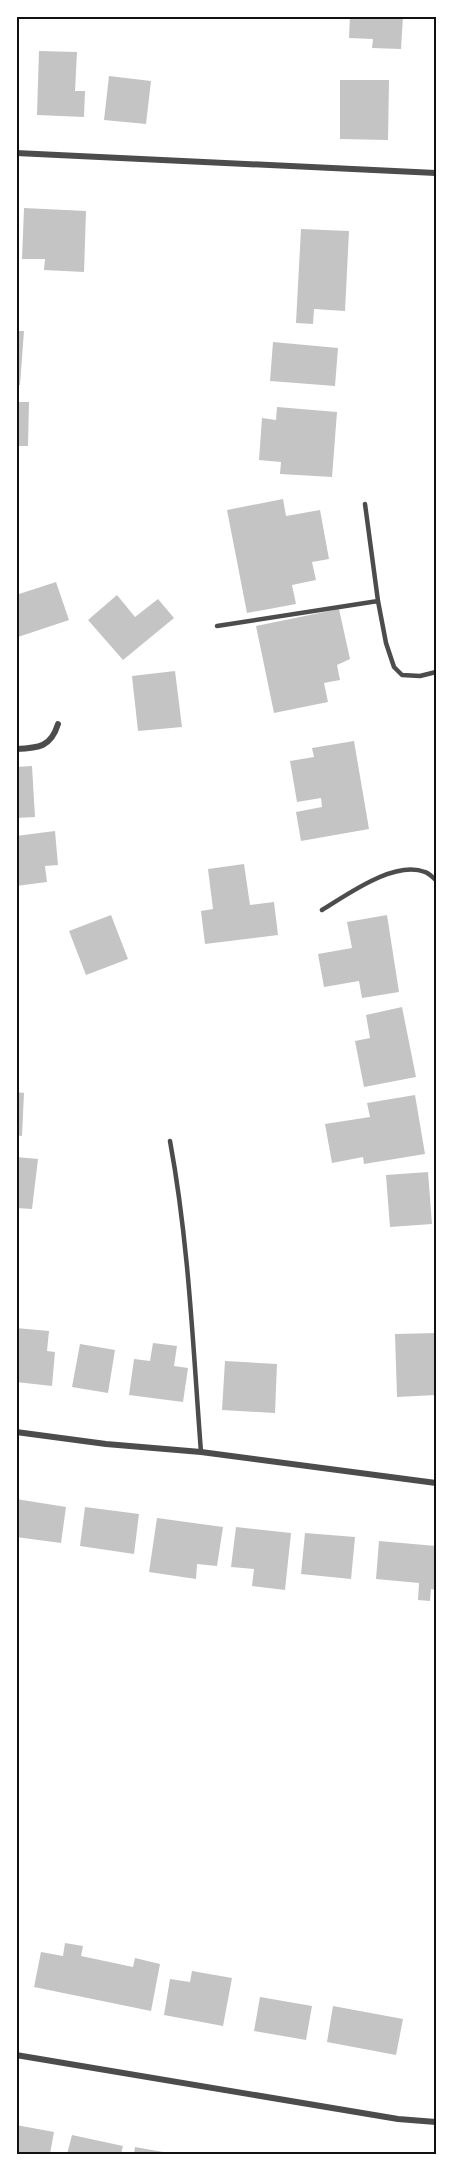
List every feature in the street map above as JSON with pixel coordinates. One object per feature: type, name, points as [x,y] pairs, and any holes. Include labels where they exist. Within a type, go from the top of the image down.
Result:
[{"type":"street","points":[[16,153],[436,173]]},
{"type":"street","points":[[16,749],[42,746],[54,737],[58,723]]},
{"type":"street","points":[[16,1432],[106,1444],[201,1452],[436,1484]]},
{"type":"street","points":[[16,2055],[398,2119],[436,2122]]},
{"type":"lane","points":[[365,504],[378,601],[386,643],[394,667],[402,675],[420,676],[436,672]]},
{"type":"lane","points":[[217,626],[378,601]]},
{"type":"lane","points":[[322,910],[365,884],[394,872],[411,870],[426,872],[436,880]]},
{"type":"lane","points":[[170,1141],[180,1192],[188,1266],[201,1452]]},
{"type":"building","points":[[350,16],[403,16],[401,49],[372,48],[373,39],[349,38]]},
{"type":"building","points":[[39,51],[77,52],[75,91],[85,91],[84,117],[37,115]]},
{"type":"building","points":[[109,76],[151,81],[146,124],[104,120]]},
{"type":"building","points":[[340,80],[389,80],[388,140],[340,139]]},
{"type":"building","points":[[24,208],[86,211],[84,272],[44,270],[45,259],[22,259]]},
{"type":"building","points":[[301,229],[349,231],[345,311],[314,309],[313,324],[296,323]]},
{"type":"building","points":[[16,331],[24,331],[20,385],[16,385]]},
{"type":"building","points":[[273,342],[338,348],[335,386],[270,381]]},
{"type":"building","points":[[16,402],[29,402],[28,446],[16,446]]},
{"type":"building","points":[[277,407],[337,412],[332,477],[280,474],[281,462],[259,460],[262,418],[276,420]]},
{"type":"building","points":[[283,499],[286,516],[320,510],[329,559],[312,562],[316,580],[292,585],[296,604],[247,613],[227,510]]},
{"type":"building","points":[[56,582],[69,620],[18,637],[16,595]]},
{"type":"building","points":[[117,595],[135,617],[158,599],[174,618],[123,660],[88,620]]},
{"type":"building","points":[[339,609],[350,659],[337,665],[340,680],[324,683],[328,702],[274,713],[256,626]]},
{"type":"building","points":[[175,671],[182,727],[138,731],[132,676]]},
{"type":"building","points":[[354,741],[369,829],[301,841],[296,812],[322,807],[321,798],[297,802],[290,761],[314,757],[312,748]]},
{"type":"building","points":[[32,766],[35,817],[16,818],[16,767]]},
{"type":"building","points":[[55,831],[58,865],[45,866],[47,882],[16,886],[16,836]]},
{"type":"building","points":[[244,864],[250,905],[274,902],[278,935],[205,944],[201,911],[213,909],[208,869]]},
{"type":"building","points":[[111,915],[128,959],[86,975],[69,931]]},
{"type":"building","points":[[387,915],[399,992],[362,998],[359,981],[324,987],[318,954],[352,948],[347,922]]},
{"type":"building","points":[[402,1007],[416,1077],[364,1087],[355,1041],[370,1038],[366,1015]]},
{"type":"building","points":[[16,1092],[24,1093],[22,1136],[16,1135]]},
{"type":"building","points":[[415,1095],[425,1154],[364,1164],[363,1157],[332,1163],[325,1124],[370,1117],[367,1103]]},
{"type":"building","points":[[16,1157],[38,1159],[32,1209],[16,1208]]},
{"type":"building","points":[[428,1172],[432,1224],[390,1227],[386,1175]]},
{"type":"building","points":[[16,1328],[49,1331],[47,1351],[55,1352],[52,1386],[16,1382]]},
{"type":"building","points":[[436,1333],[436,1395],[397,1397],[395,1334]]},
{"type":"building","points":[[153,1343],[177,1346],[174,1366],[188,1368],[183,1402],[129,1395],[134,1359],[150,1361]]},
{"type":"building","points":[[80,1344],[115,1350],[108,1393],[72,1387]]},
{"type":"building","points":[[225,1361],[277,1364],[275,1413],[222,1410]]},
{"type":"building","points":[[16,1499],[66,1507],[61,1543],[16,1537]]},
{"type":"building","points":[[85,1507],[139,1514],[134,1554],[80,1546]]},
{"type":"building","points":[[157,1518],[223,1527],[217,1566],[197,1564],[196,1579],[149,1572]]},
{"type":"building","points":[[236,1527],[291,1533],[285,1590],[252,1586],[254,1569],[231,1567]]},
{"type":"building","points":[[305,1533],[355,1537],[351,1579],[301,1574]]},
{"type":"building","points":[[379,1541],[436,1546],[436,1590],[431,1589],[430,1601],[418,1600],[419,1583],[376,1579]]},
{"type":"building","points":[[65,1943],[83,1946],[81,1956],[133,1967],[135,1958],[160,1964],[151,2011],[34,1987],[41,1952],[63,1956]]},
{"type":"building","points":[[192,1971],[232,1978],[223,2026],[164,2015],[170,1979],[190,1982]]},
{"type":"building","points":[[260,1997],[312,2006],[306,2040],[254,2031]]},
{"type":"building","points":[[333,2006],[403,2019],[396,2055],[327,2042]]},
{"type":"building","points":[[16,2125],[54,2132],[50,2154],[16,2154]]},
{"type":"building","points":[[72,2135],[123,2146],[121,2154],[67,2154]]},
{"type":"building","points":[[135,2147],[169,2153],[169,2154],[134,2154]]}]
